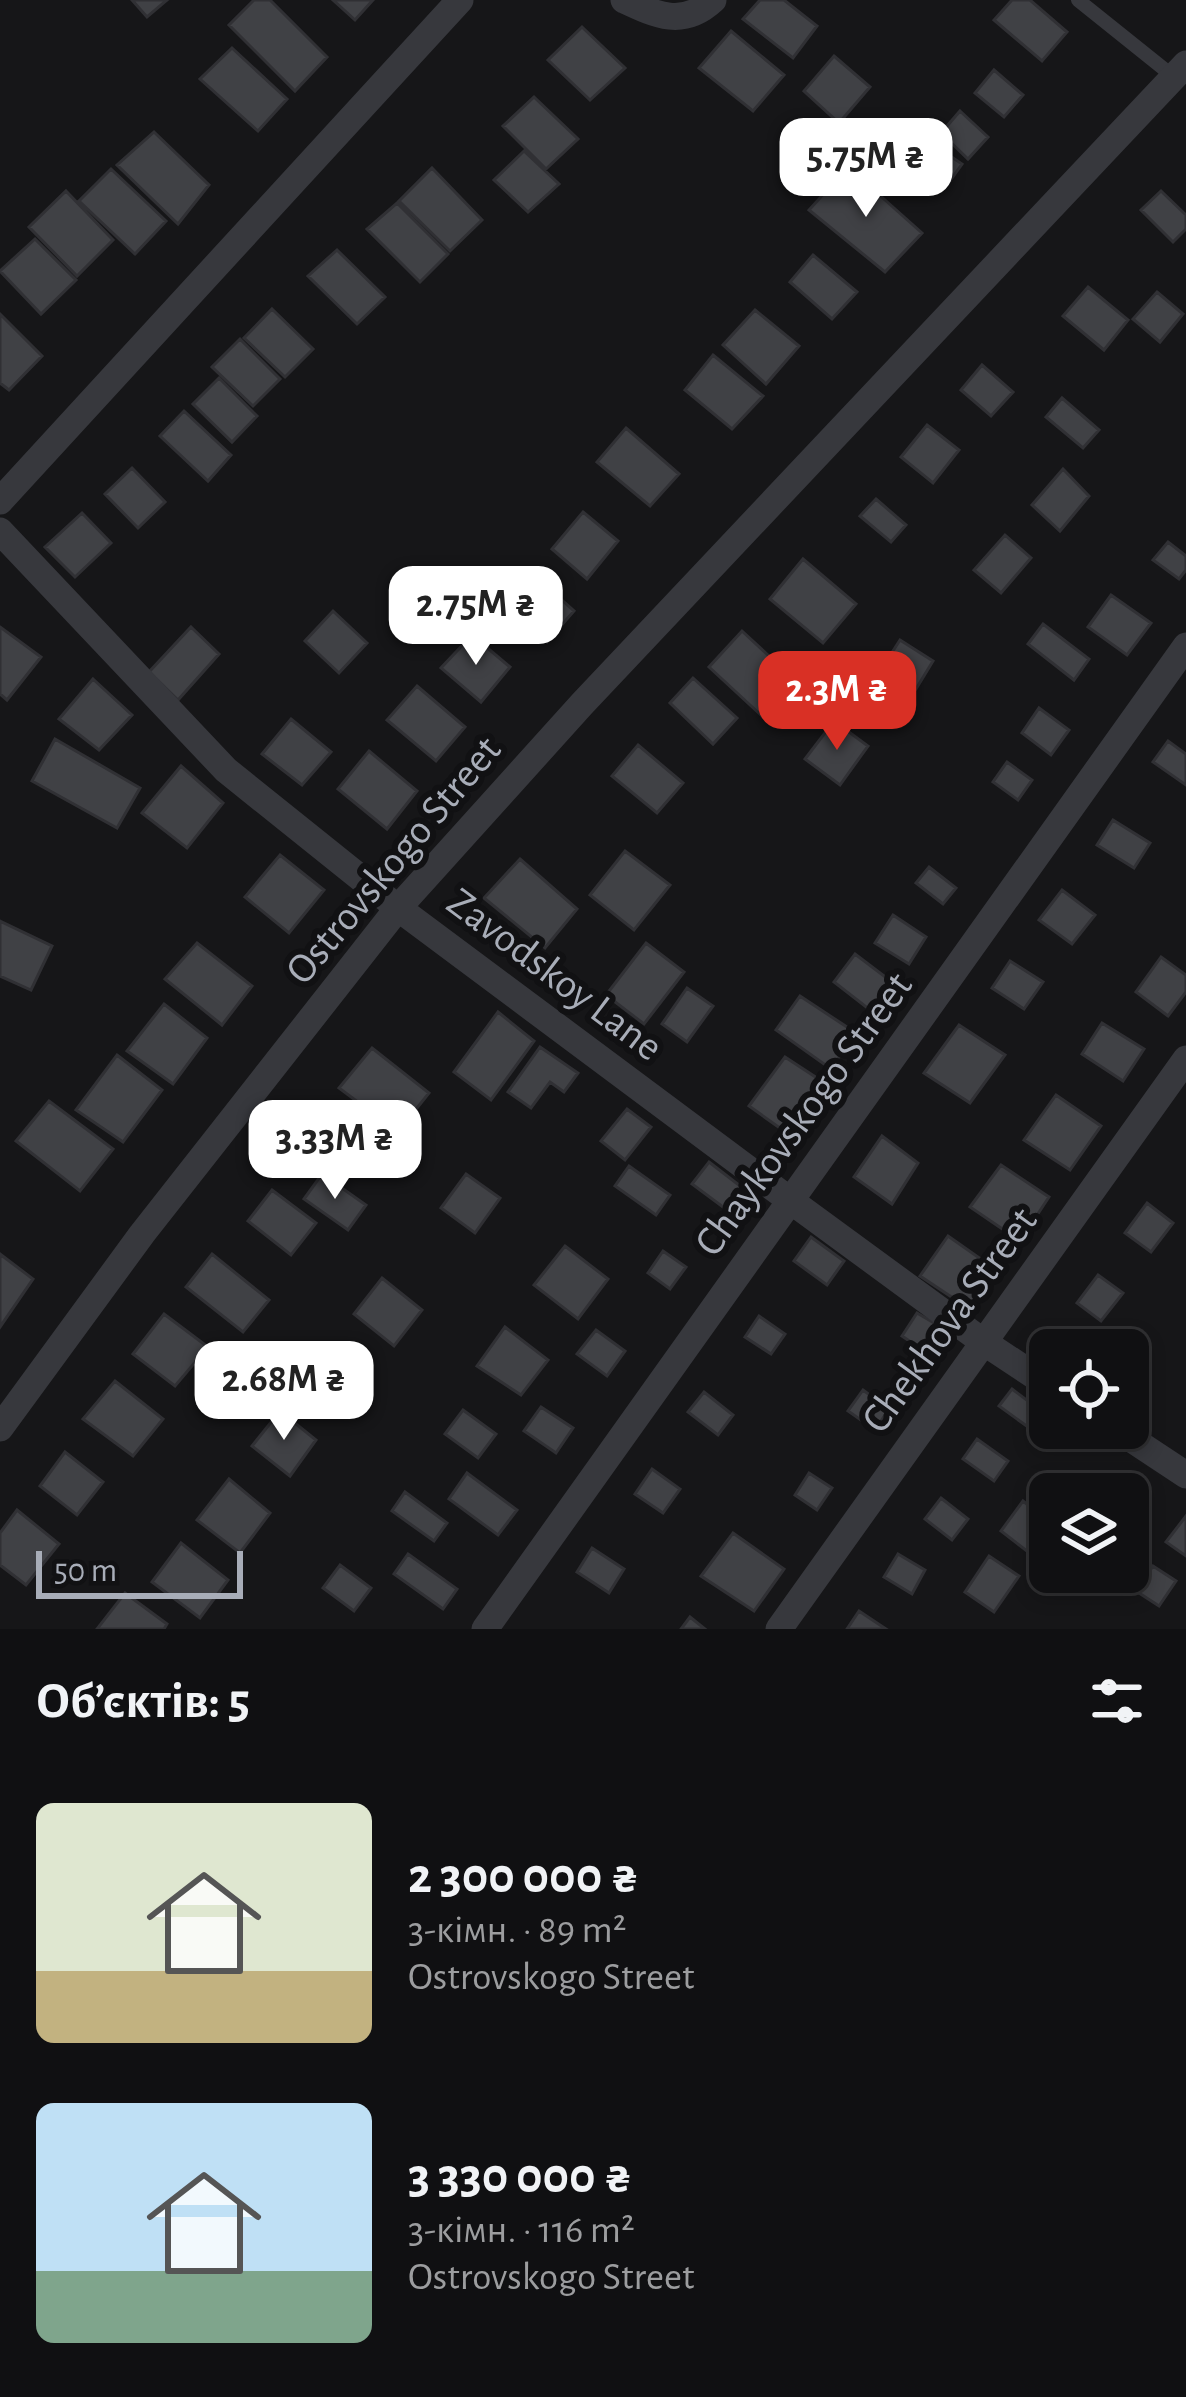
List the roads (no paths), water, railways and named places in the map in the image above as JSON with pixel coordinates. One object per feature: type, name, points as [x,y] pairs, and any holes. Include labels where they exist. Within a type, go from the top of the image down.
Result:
[{"type":"street","points":[[0,501],[460,0]]},
{"type":"street","points":[[624,0],[664,18],[702,10],[713,0]]},
{"type":"street","name":"Ostrovskogo Street","points":[[0,1428],[142,1234],[398,908],[582,704],[1180,70]]},
{"type":"street","name":"Zavodskoy Lane","points":[[0,531],[226,770],[398,908],[790,1201],[1029,1372]]},
{"type":"street","name":"Chaykovskogo Street","points":[[485,1629],[1186,646]]},
{"type":"street","name":"Chekhova Street","points":[[779,1629],[1186,1060]]},
{"type":"street","points":[[1146,1449],[1186,1475]]},
{"type":"lane","points":[[1078,0],[1180,70]]}]
